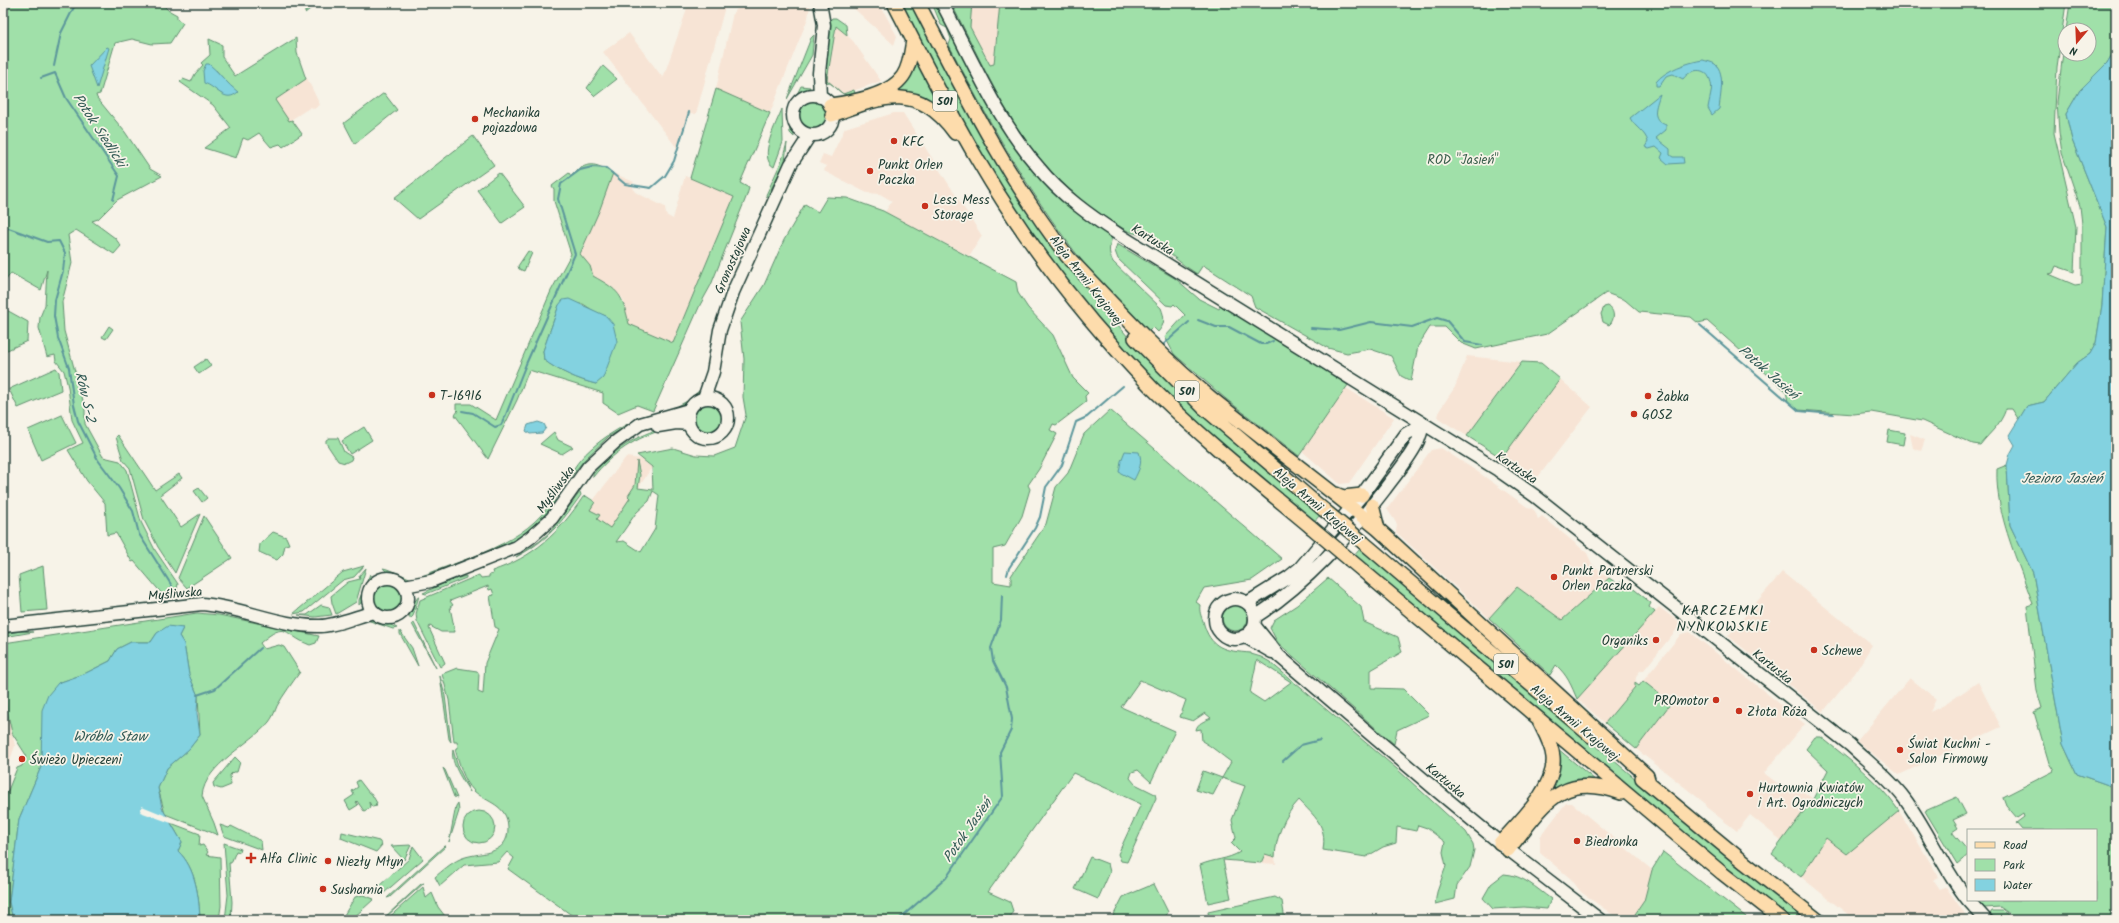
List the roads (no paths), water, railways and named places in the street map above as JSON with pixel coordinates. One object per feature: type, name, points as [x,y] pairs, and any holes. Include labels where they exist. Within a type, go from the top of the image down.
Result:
[{"type":"main road","name":"Aleja Armii Krajowej","points":[[894,3],[978,161],[1050,269],[1127,361],[1181,416],[1310,527],[1630,797],[1782,920]]},
{"type":"main road","name":"Aleja Armii Krajowej","points":[[918,3],[1004,163],[1066,255],[1160,366],[1203,407],[1649,784],[1745,863],[1818,920]]},
{"type":"main road","points":[[823,103],[871,95],[894,86],[904,75],[909,62],[913,40]]},
{"type":"main road","points":[[823,103],[909,98],[929,106],[938,113],[978,161]]},
{"type":"main road","points":[[1066,255],[1134,326],[1210,397],[1336,494],[1378,529],[1647,776],[1649,784]]},
{"type":"main road","points":[[1336,494],[1343,497],[1362,495]]},
{"type":"main road","points":[[1372,505],[1378,529]]},
{"type":"main road","points":[[1504,847],[1544,791],[1550,780],[1553,757],[1550,744],[1538,720]]},
{"type":"main road","points":[[1504,847],[1559,793],[1577,786],[1589,785],[1608,788],[1630,797]]},
{"type":"street","points":[[820,3],[824,25],[818,73],[823,103],[830,124],[824,131],[805,133],[794,121],[794,110],[799,100],[823,103]]},
{"type":"street","name":"Kartuska","points":[[942,3],[1006,123],[1039,169],[1087,214],[1520,484],[1850,745],[1891,783],[1904,798],[1967,898]]},
{"type":"street","name":"Gronostajowa","points":[[710,398],[716,349],[726,310],[805,133]]},
{"type":"street","points":[[710,398],[725,406],[728,422],[722,432],[712,438],[701,437],[692,430],[689,424],[689,410],[695,402],[710,398]]},
{"type":"street","name":"Myśliwska","points":[[404,586],[431,581],[517,547],[532,537],[552,518],[588,467],[600,454],[640,424],[689,410]]},
{"type":"street","name":"Myśliwska","points":[[630,433],[661,425],[676,423],[689,424]]},
{"type":"street","points":[[1423,424],[1418,441],[1398,471],[1372,505],[1308,576],[1254,621],[1244,636],[1237,639],[1222,634],[1215,622],[1215,614],[1218,608],[1229,600],[1235,599],[1247,603],[1284,581],[1300,568],[1352,508],[1406,434],[1423,424]]},
{"type":"street","points":[[391,578],[404,586],[408,597],[406,606],[397,616],[386,618],[371,607],[369,591],[378,580],[391,578]]},
{"type":"street","name":"Myśliwska","points":[[408,597],[431,581]]},
{"type":"street","points":[[1247,603],[1254,621]]},
{"type":"street","name":"Myśliwska","points":[[3,626],[202,604],[304,626],[322,626],[347,619],[371,607]]},
{"type":"street","name":"Kartuska","points":[[1254,621],[1279,656]]},
{"type":"street","name":"Kartuska","points":[[1244,636],[1279,656],[1504,847],[1600,920]]},
{"type":"street","name":"Kartuska","points":[[1969,901],[1986,920]]},
{"type":"water","points":[[107,47],[109,48],[97,88],[89,66]]},
{"type":"water","name":"Jezioro Jasień","points":[[2116,48],[2116,791],[2111,786],[2077,774],[2063,744],[2033,573],[2010,525],[2007,465],[2010,454],[2015,445],[2009,435],[2027,406],[2044,402],[2077,363],[2090,354],[2096,343],[2102,305],[2107,227],[2072,140],[2066,114],[2080,90],[2107,63]]},
{"type":"water","points":[[1703,60],[1715,64],[1720,73],[1722,85],[1719,109],[1712,115],[1708,108],[1711,83],[1707,74],[1699,70],[1691,72],[1683,79],[1673,74],[1666,76],[1659,86],[1656,86],[1656,82],[1671,70]]},
{"type":"water","points":[[206,64],[213,67],[230,86],[238,92],[229,96],[221,94],[204,83],[203,71]]},
{"type":"water","points":[[1660,94],[1656,108],[1656,116],[1666,125],[1666,130],[1656,138],[1670,149],[1670,155],[1673,157],[1683,157],[1684,163],[1668,164],[1661,158],[1663,153],[1656,147],[1649,149],[1645,147],[1648,142],[1647,138],[1630,118]]},
{"type":"water","points":[[569,299],[606,316],[613,324],[617,341],[603,378],[596,384],[569,375],[544,360],[543,351],[559,305],[563,300]]},
{"type":"water","points":[[538,422],[544,424],[546,428],[542,433],[530,434],[526,431],[528,425]]},
{"type":"water","points":[[1125,451],[1139,452],[1139,470],[1134,480],[1119,472]]},
{"type":"water","name":"Wróbla Staw","points":[[168,626],[183,628],[179,636],[184,644],[189,675],[198,696],[197,713],[200,735],[189,749],[167,768],[158,788],[162,808],[182,842],[178,851],[184,858],[193,874],[199,902],[200,920],[13,920],[9,902],[19,819],[41,767],[42,710],[48,695],[58,683],[84,674],[110,661],[117,649],[131,642],[151,642],[157,633]]},
{"type":"waterway","name":"Potok Siedlicki","points":[[54,66],[61,33],[76,3]]},
{"type":"waterway","name":"Potok Siedlicki","points":[[41,78],[55,73],[66,98],[119,176],[113,200]]},
{"type":"waterway","points":[[462,411],[473,413],[495,427],[501,425],[505,417],[526,364],[575,254],[558,199],[561,184],[580,170],[592,167],[606,168],[625,184],[651,188],[665,176],[674,161],[689,112]]},
{"type":"waterway","name":"Rów S-2","points":[[3,226],[47,242],[59,241],[65,253],[63,271],[55,300],[54,316],[58,338],[69,368],[74,405],[78,421],[98,460],[119,488],[133,511],[139,534],[172,586]]},
{"type":"waterway","name":"Potok Jasień","points":[[1311,328],[1339,330],[1371,322],[1412,327],[1437,318],[1447,321],[1465,342],[1482,345]]},
{"type":"waterway","points":[[1198,320],[1216,327],[1229,327],[1261,344],[1266,344],[1273,341]]},
{"type":"waterway","name":"Potok Jasień","points":[[1164,344],[1189,322]]},
{"type":"waterway","name":"Potok Jasień","points":[[1700,325],[1799,411],[1833,414]]},
{"type":"waterway","name":"Potok Jasień","points":[[1007,575],[1009,568],[1035,528],[1040,517],[1046,487],[1062,465],[1076,422],[1087,417],[1123,386]]},
{"type":"waterway","name":"Potok Jasień","points":[[898,920],[946,878],[1003,796],[1000,752],[1011,730],[1012,719],[1006,687],[993,661],[991,648],[1001,620],[1002,595]]},
{"type":"waterway","points":[[197,695],[215,689],[260,648]]},
{"type":"waterway","points":[[1283,761],[1301,745],[1320,740]]},
{"type":"place","name":"Mechanika pojazdowa","points":[[475,119]]},
{"type":"place","name":"KFC","points":[[894,141]]},
{"type":"place","name":"Punkt Orlen Paczka","points":[[870,171]]},
{"type":"place","name":"Less Mess Storage","points":[[925,206]]},
{"type":"place","name":"T-16916","points":[[432,395]]},
{"type":"place","name":"Żabka","points":[[1648,396]]},
{"type":"place","name":"GOSZ","points":[[1634,414]]},
{"type":"place","name":"Punkt Partnerski Orlen Paczka","points":[[1554,577]]},
{"type":"place","name":"Organiks","points":[[1656,640]]},
{"type":"place","name":"Schewe","points":[[1814,650]]},
{"type":"place","name":"PROmotor","points":[[1716,700]]},
{"type":"place","name":"Złota Róża","points":[[1739,711]]},
{"type":"place","name":"Świat Kuchni - Salon Firmowy","points":[[1900,750]]},
{"type":"place","name":"Świeżo Upieczeni","points":[[22,759]]},
{"type":"place","name":"Hurtownia Kwiatów i Art. Ogrodniczych","points":[[1750,794]]},
{"type":"place","name":"Biedronka","points":[[1577,841]]},
{"type":"place","name":"Alfa Clinic","points":[[251,858]]},
{"type":"place","name":"Niezły Młyn","points":[[328,861]]},
{"type":"place","name":"Susharnia","points":[[323,889]]},
{"type":"district","name":"KARCZEMKI NYNKOWSKIE","points":[[1723,618]]},
{"type":"park label","name":"ROD \"Jasień\"","points":[[1463,159]]}]
